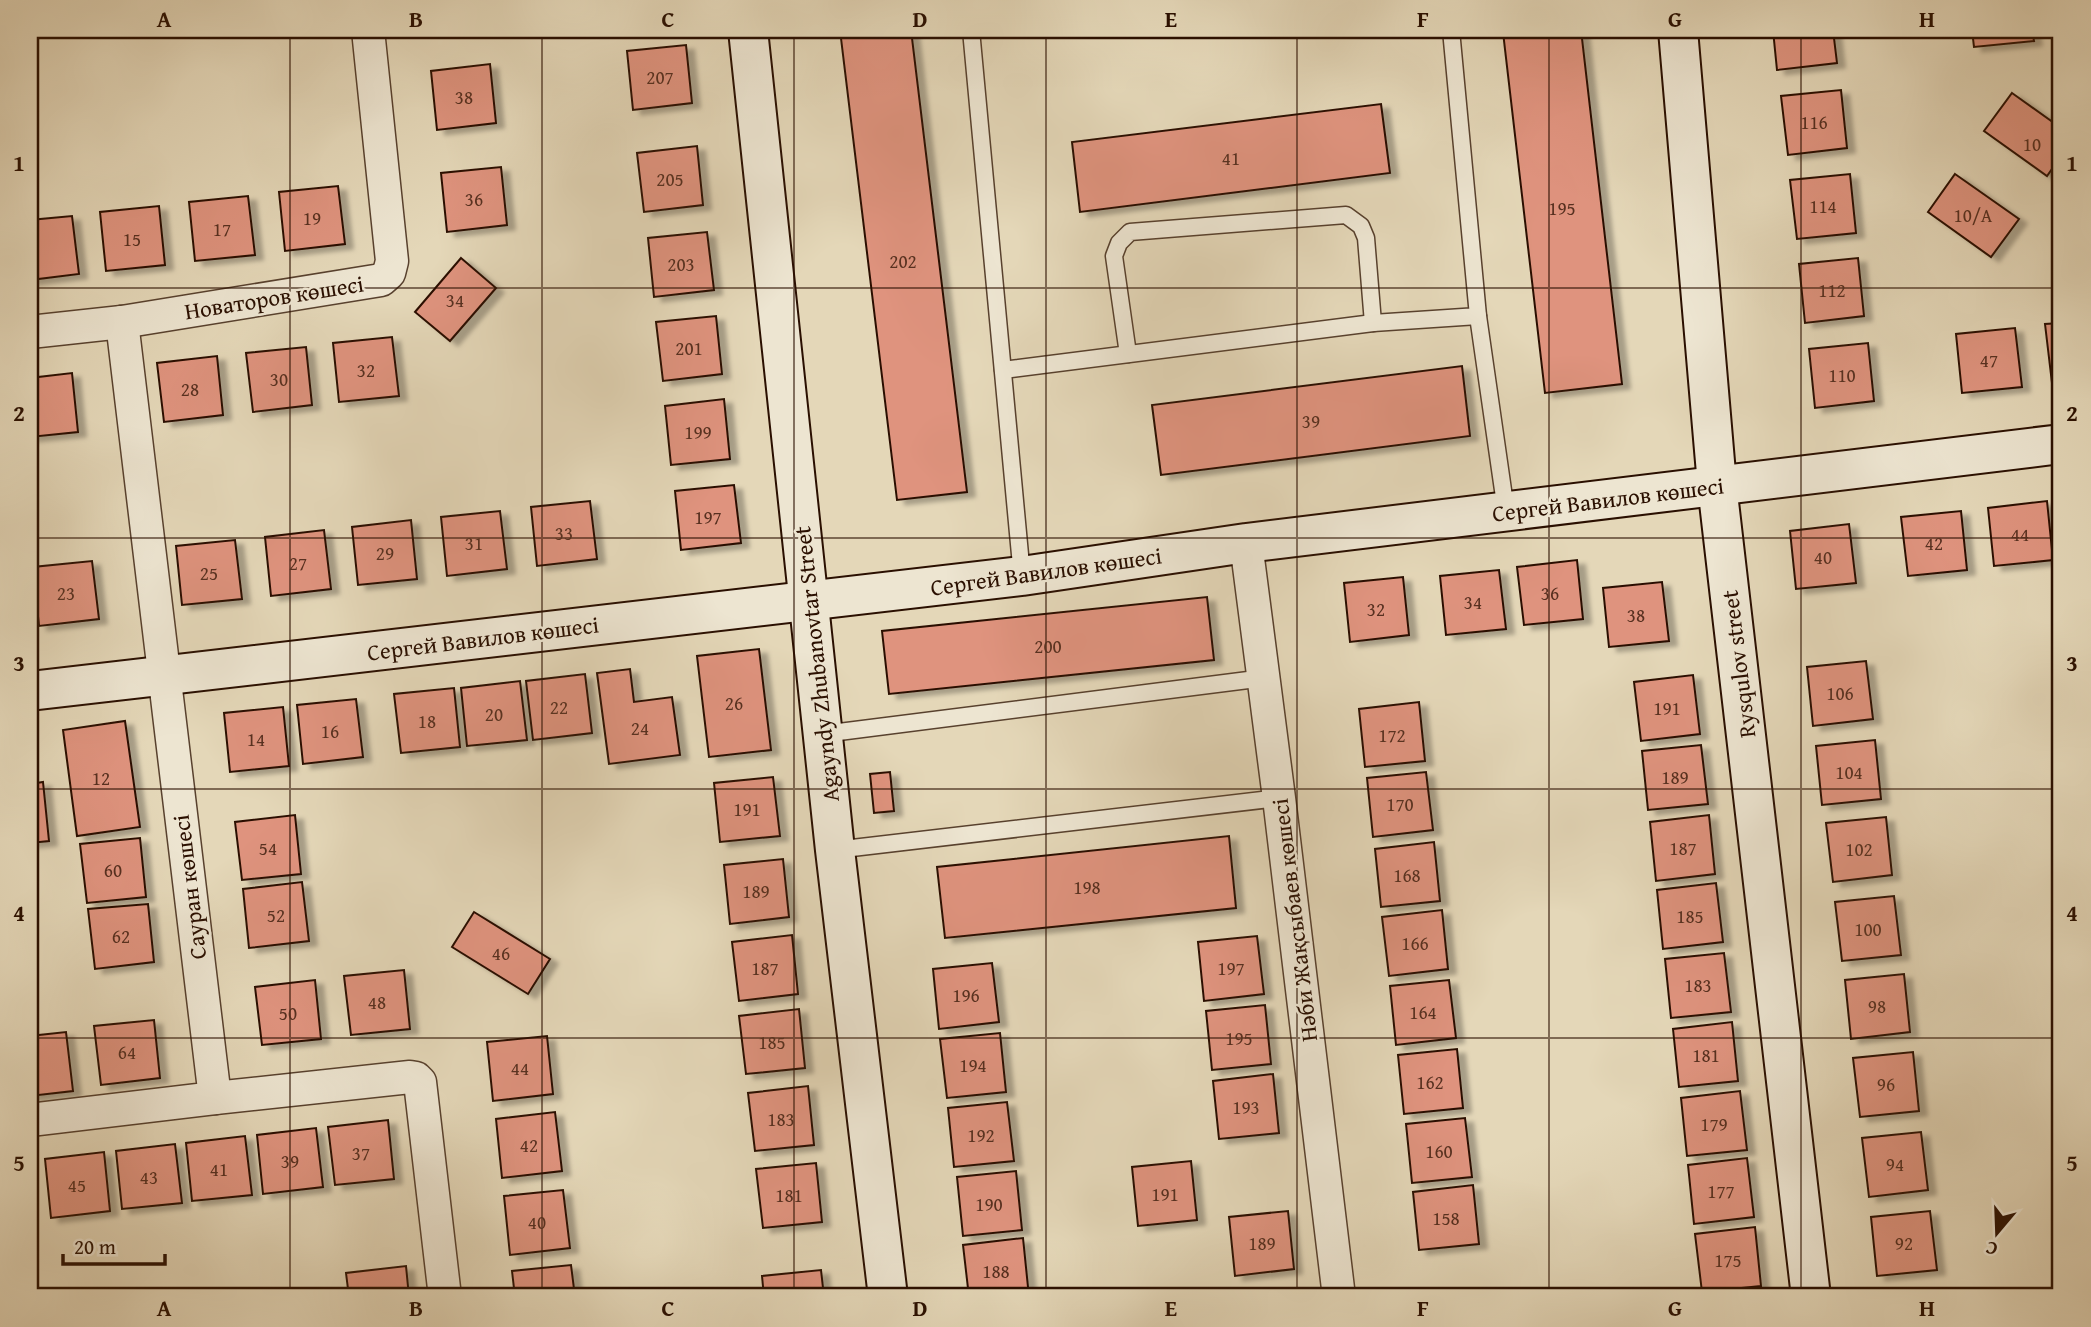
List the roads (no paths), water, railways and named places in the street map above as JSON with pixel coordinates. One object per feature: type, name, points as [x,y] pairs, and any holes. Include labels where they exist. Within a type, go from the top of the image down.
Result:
[{"type":"street","name":"Новаторов көшесі","points":[[30,332],[122,322],[381,279],[389,273],[392,261],[368,30]]},
{"type":"street","name":"Agayndy Zhubanovtar Street","points":[[748,30],[835,850],[888,1297]]},
{"type":"street","name":"Rysqulov street","points":[[1678,30],[1717,485],[1811,1297]]},
{"type":"street","points":[[122,322],[164,675]]},
{"type":"street","name":"Сергей Вавилов көшесі","points":[[30,691],[1022,576],[1246,543],[2061,444]]},
{"type":"street","name":"Нәби Жақсыбаев көшесі","points":[[1246,543],[1339,1297]]},
{"type":"street","name":"Сауран көшесі","points":[[164,675],[215,1098]]},
{"type":"street","points":[[30,1120],[416,1078],[420,1082],[445,1297]]},
{"type":"lane","points":[[971,30],[1022,576]]},
{"type":"lane","points":[[1451,30],[1478,316],[1506,512]]},
{"type":"lane","points":[[1128,354],[1114,256],[1119,243],[1130,232],[1346,215],[1361,226],[1366,238],[1373,323]]},
{"type":"lane","points":[[1003,370],[1373,323],[1478,316]]},
{"type":"lane","points":[[823,734],[1264,678]]},
{"type":"lane","points":[[835,850],[1279,798]]}]
